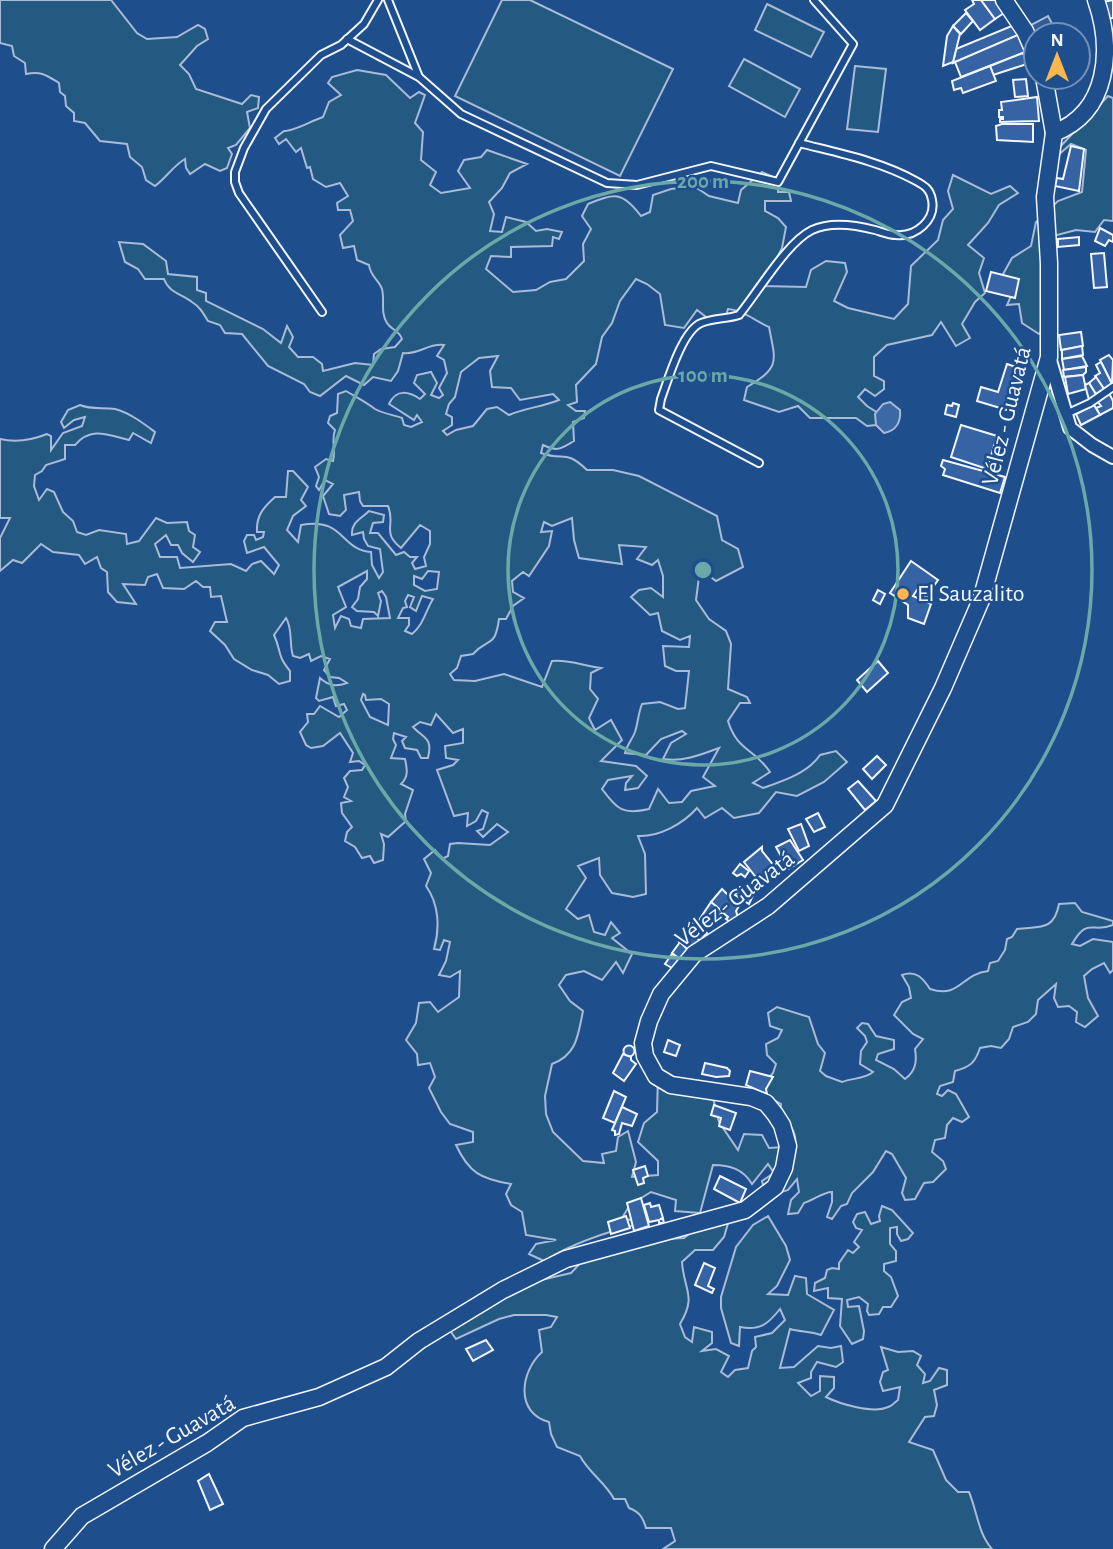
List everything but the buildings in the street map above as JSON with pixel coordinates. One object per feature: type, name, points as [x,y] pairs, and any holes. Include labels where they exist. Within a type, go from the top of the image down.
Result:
[{"type":"street","points":[[1004,0],[1022,27]]},
{"type":"street","points":[[1054,133],[1071,127],[1092,104],[1108,75],[1099,6]]},
{"type":"street","name":"Vélez - Guavatá","points":[[53,1549],[82,1516],[206,1443],[243,1418],[319,1397],[386,1367],[419,1341],[503,1290],[566,1259],[746,1210],[775,1187],[785,1168],[788,1146],[782,1125],[765,1103],[751,1097],[671,1085],[656,1076],[645,1056],[643,1043],[661,994],[694,954],[768,906],[885,805],[943,688],[981,600],[1049,357],[1049,263],[1045,197],[1054,133],[1046,91]]},
{"type":"street","points":[[1049,357],[1070,428],[1091,445],[1113,457]]},
{"type":"lane","points":[[322,312],[239,193],[235,172],[244,148],[266,109],[321,55],[347,39],[364,24],[377,0]]},
{"type":"lane","points":[[388,0],[419,76]]},
{"type":"lane","points":[[347,39],[419,76],[461,114],[607,183],[637,185],[711,166],[778,182],[853,44],[814,0]]},
{"type":"lane","points":[[759,463],[659,410],[661,399],[689,334],[705,321],[739,314],[793,245],[812,230],[838,224],[873,229],[895,236],[921,228],[933,210],[928,188],[907,176],[861,159],[799,144]]},
{"type":"lane","points":[[1066,414],[1090,403],[1113,387]]},
{"type":"shaded area","points":[[0,0],[111,0],[137,33],[147,39],[177,37],[198,25],[205,29],[208,39],[197,46],[180,65],[189,74],[196,89],[242,104],[251,95],[259,97],[258,108],[247,112],[250,128],[236,145],[228,148],[232,154],[227,168],[220,171],[205,164],[190,174],[185,159],[155,186],[146,180],[142,167],[130,157],[127,144],[100,141],[85,123],[74,121],[74,113],[66,106],[59,83],[44,74],[26,74],[25,63],[14,56],[12,46],[0,43]]},
{"type":"shaded area","points":[[502,0],[530,0],[673,69],[620,176],[455,96]]},
{"type":"shaded area","points":[[767,4],[824,32],[811,57],[755,30]]},
{"type":"shaded area","points":[[744,59],[800,89],[785,117],[729,86]]},
{"type":"shaded area","points":[[855,66],[886,69],[878,132],[847,129]]},
{"type":"shaded area","points":[[357,70],[386,75],[410,98],[419,92],[425,95],[415,123],[423,132],[421,160],[436,172],[430,185],[441,193],[470,188],[458,171],[464,160],[481,157],[487,150],[527,164],[510,173],[502,188],[489,202],[494,214],[490,231],[502,232],[506,217],[526,222],[536,231],[547,229],[562,232],[559,239],[553,237],[552,246],[511,247],[511,257],[491,256],[486,269],[513,292],[536,290],[550,282],[566,279],[584,261],[583,244],[591,229],[582,216],[588,204],[618,196],[641,216],[650,212],[653,195],[694,186],[709,196],[738,203],[741,190],[762,172],[778,179],[778,192],[789,192],[791,201],[765,201],[765,211],[778,218],[786,227],[782,248],[762,286],[806,287],[811,270],[826,261],[845,263],[847,272],[834,301],[848,308],[894,319],[908,304],[911,266],[938,240],[943,220],[953,209],[948,191],[953,175],[991,194],[1010,186],[1018,193],[999,205],[988,223],[968,245],[984,258],[979,273],[985,293],[975,302],[962,324],[970,338],[956,346],[941,322],[932,335],[887,345],[874,357],[874,376],[884,381],[884,389],[875,396],[865,389],[858,397],[878,413],[876,425],[867,426],[856,418],[810,418],[798,406],[779,412],[744,400],[747,387],[765,374],[773,363],[769,327],[728,309],[725,319],[710,320],[697,310],[684,328],[665,325],[660,294],[636,279],[620,301],[612,323],[602,337],[596,364],[576,385],[577,402],[568,405],[576,411],[585,411],[584,418],[573,422],[574,441],[559,449],[543,445],[541,453],[569,457],[587,470],[613,470],[639,476],[717,516],[722,540],[738,549],[743,567],[716,581],[700,569],[696,600],[709,619],[726,631],[731,644],[728,689],[747,697],[750,703],[740,703],[728,721],[736,738],[770,772],[753,783],[763,788],[779,782],[802,772],[820,755],[836,751],[847,762],[824,782],[797,796],[776,792],[759,813],[734,818],[722,808],[705,818],[697,808],[670,828],[638,836],[645,854],[646,894],[633,897],[612,893],[600,875],[599,858],[578,866],[586,878],[566,909],[578,919],[589,915],[594,932],[605,935],[611,922],[620,933],[612,938],[632,954],[623,973],[616,962],[602,980],[584,971],[566,975],[559,985],[570,1001],[583,1011],[578,1036],[571,1050],[552,1064],[545,1096],[546,1114],[553,1132],[583,1161],[604,1163],[602,1154],[616,1151],[618,1137],[628,1131],[636,1162],[632,1177],[658,1175],[658,1161],[638,1142],[644,1123],[657,1112],[658,1076],[712,1094],[719,1122],[738,1150],[744,1134],[762,1135],[769,1148],[783,1147],[792,1157],[794,1134],[780,1114],[781,1104],[767,1096],[762,1086],[773,1073],[776,1064],[767,1055],[766,1044],[778,1038],[782,1030],[770,1026],[768,1013],[777,1007],[809,1017],[818,1044],[825,1053],[820,1071],[842,1082],[873,1072],[860,1064],[861,1051],[867,1042],[857,1028],[862,1023],[868,1024],[876,1036],[894,1040],[894,1049],[878,1054],[876,1060],[894,1069],[905,1079],[914,1069],[915,1049],[923,1039],[913,1034],[894,1015],[902,1002],[911,998],[909,987],[902,975],[919,976],[930,989],[948,991],[972,976],[988,971],[990,963],[998,961],[1005,950],[1007,939],[1012,937],[1017,929],[1050,923],[1059,904],[1075,903],[1082,912],[1113,921],[1113,925],[1082,930],[1072,944],[1080,946],[1093,939],[1113,942],[1113,970],[1110,973],[1104,963],[1084,976],[1088,998],[1098,1016],[1085,1027],[1076,1022],[1077,1012],[1069,1006],[1058,1007],[1054,998],[1056,984],[1038,1000],[1036,1014],[1028,1022],[1013,1027],[1009,1039],[1001,1048],[980,1048],[971,1064],[955,1071],[953,1082],[940,1086],[937,1094],[942,1096],[948,1090],[956,1094],[969,1117],[962,1122],[953,1118],[947,1125],[945,1138],[935,1140],[932,1152],[943,1161],[946,1169],[933,1182],[924,1183],[915,1199],[905,1200],[902,1193],[906,1178],[892,1154],[886,1151],[873,1172],[832,1219],[827,1217],[832,1192],[804,1203],[798,1213],[788,1214],[791,1200],[799,1192],[797,1179],[788,1190],[766,1197],[762,1181],[774,1173],[768,1164],[752,1184],[736,1169],[713,1165],[700,1213],[675,1211],[676,1200],[651,1192],[630,1205],[622,1218],[643,1223],[592,1238],[544,1261],[529,1254],[536,1244],[556,1240],[526,1235],[522,1212],[511,1205],[506,1194],[511,1184],[484,1177],[466,1162],[456,1145],[473,1142],[473,1132],[450,1124],[441,1112],[429,1088],[435,1077],[430,1063],[418,1065],[417,1054],[406,1040],[416,1023],[419,1003],[430,1002],[438,1012],[459,997],[460,971],[450,977],[439,975],[446,961],[450,942],[444,940],[440,950],[434,949],[437,916],[434,900],[426,886],[431,873],[424,859],[435,850],[442,859],[448,856],[450,844],[490,845],[508,832],[497,824],[483,837],[477,831],[483,829],[488,813],[482,810],[476,821],[467,826],[468,813],[454,816],[437,770],[453,765],[458,760],[446,758],[445,746],[463,743],[463,729],[453,733],[436,714],[431,725],[420,722],[413,727],[428,742],[428,758],[421,758],[417,750],[405,748],[402,741],[406,737],[394,733],[396,745],[391,758],[405,759],[407,769],[401,784],[413,790],[405,814],[406,821],[388,837],[381,834],[384,844],[383,860],[374,863],[370,856],[362,858],[355,847],[345,841],[347,832],[352,827],[342,813],[341,803],[351,801],[344,797],[348,787],[344,778],[350,771],[362,770],[365,765],[359,761],[350,762],[353,753],[340,733],[323,746],[311,748],[306,745],[300,732],[308,722],[307,714],[314,714],[320,706],[339,717],[347,710],[344,704],[336,706],[333,697],[319,701],[316,698],[320,678],[333,685],[347,683],[330,677],[324,670],[330,659],[321,656],[311,661],[309,654],[300,658],[293,656],[286,618],[274,635],[281,657],[290,671],[290,681],[279,684],[268,675],[252,670],[234,659],[225,645],[210,631],[215,622],[227,622],[221,596],[211,597],[210,587],[203,587],[196,581],[184,589],[163,588],[157,574],[148,577],[145,585],[123,584],[136,604],[117,602],[108,592],[107,572],[101,568],[97,557],[85,564],[79,555],[53,552],[41,544],[22,563],[13,560],[0,571],[0,538],[10,518],[0,518],[0,439],[24,440],[47,434],[51,436],[51,450],[63,433],[82,426],[85,417],[74,420],[64,428],[61,422],[68,410],[80,405],[121,411],[155,432],[151,443],[133,433],[129,440],[107,434],[87,435],[75,445],[65,445],[65,459],[46,465],[35,475],[34,486],[39,500],[47,489],[54,492],[63,512],[73,521],[77,532],[86,535],[99,530],[126,534],[127,544],[139,541],[156,518],[167,523],[187,522],[189,531],[195,535],[193,547],[200,552],[193,562],[182,553],[178,545],[171,545],[166,535],[155,544],[160,557],[177,557],[180,568],[231,564],[246,571],[252,564],[261,561],[274,574],[279,565],[264,547],[247,553],[244,541],[247,535],[254,535],[256,540],[263,537],[264,532],[257,532],[259,516],[275,497],[286,497],[288,471],[293,471],[308,487],[301,500],[306,506],[293,516],[287,530],[298,542],[301,525],[326,525],[361,550],[371,552],[372,565],[379,578],[383,572],[380,549],[368,546],[363,532],[352,535],[355,524],[369,511],[384,515],[383,522],[373,523],[370,533],[378,533],[396,555],[404,552],[410,557],[417,557],[412,563],[415,569],[426,566],[424,557],[430,544],[430,531],[420,525],[401,548],[390,533],[391,518],[388,506],[363,506],[359,492],[344,495],[346,510],[340,516],[329,514],[323,496],[333,484],[325,480],[319,490],[316,486],[319,477],[315,467],[326,459],[333,461],[335,430],[328,423],[330,416],[337,413],[338,394],[346,391],[378,410],[402,418],[404,425],[411,427],[422,422],[417,415],[414,420],[389,404],[395,396],[403,393],[420,399],[425,394],[414,383],[417,375],[431,372],[437,383],[431,395],[439,398],[443,395],[439,388],[447,373],[444,360],[437,356],[444,345],[403,353],[398,371],[391,381],[373,377],[364,385],[346,376],[320,396],[310,392],[304,384],[268,366],[242,334],[225,333],[220,325],[208,321],[195,304],[176,293],[164,279],[145,279],[138,269],[125,262],[119,242],[143,244],[166,261],[168,274],[197,277],[197,290],[206,293],[206,301],[263,329],[281,343],[287,326],[293,337],[289,347],[298,357],[313,357],[322,364],[323,371],[355,363],[373,365],[374,354],[381,349],[395,347],[402,339],[385,319],[382,289],[369,265],[357,260],[354,246],[343,248],[340,235],[353,221],[350,210],[338,210],[337,203],[348,196],[340,183],[326,187],[313,179],[301,148],[296,152],[286,139],[279,144],[275,138],[284,131],[323,117],[329,102],[341,95],[328,83],[332,77]],"holes":[[[498,356],[490,371],[492,387],[511,388],[520,400],[553,394],[559,400],[509,415],[497,407],[487,409],[473,426],[447,435],[443,431],[452,425],[452,417],[446,414],[455,397],[461,372],[479,358]],[[572,518],[579,558],[622,564],[619,545],[646,547],[637,559],[652,565],[658,560],[663,576],[663,597],[651,588],[639,590],[631,597],[650,615],[658,613],[662,631],[680,640],[690,636],[689,647],[663,646],[665,666],[676,671],[689,671],[685,708],[678,709],[660,702],[642,704],[635,732],[625,753],[646,755],[661,739],[682,731],[686,734],[671,743],[663,759],[685,759],[719,748],[703,777],[715,786],[691,791],[682,802],[669,803],[658,789],[649,809],[640,811],[627,811],[612,802],[602,789],[608,780],[632,776],[626,783],[625,790],[638,788],[647,776],[636,766],[601,761],[622,740],[611,720],[595,730],[589,718],[598,699],[590,689],[591,673],[601,668],[552,661],[542,687],[504,674],[475,681],[454,680],[450,674],[457,668],[461,656],[473,654],[493,639],[499,619],[506,619],[513,606],[524,598],[513,592],[512,581],[523,572],[529,576],[549,546],[552,531],[541,532],[544,522],[552,526]],[[367,571],[367,579],[360,587],[358,599],[352,607],[357,611],[374,612],[378,616],[381,601],[378,593],[382,591],[386,597],[390,618],[363,619],[361,628],[351,626],[349,619],[341,616],[335,628],[333,615],[346,607],[338,587]],[[428,571],[439,572],[437,589],[425,591],[414,585],[414,576],[422,579]],[[408,595],[414,597],[410,607],[416,611],[422,596],[433,599],[422,622],[412,634],[405,631],[409,618],[398,618],[403,608],[407,607],[405,601]],[[363,694],[366,700],[381,699],[389,704],[388,725],[370,717],[361,700]]]},
{"type":"shaded area","points":[[1108,96],[1113,98],[1113,221],[1104,220],[1095,232],[1076,230],[1053,236],[1047,325],[1039,334],[1022,323],[1019,304],[1007,305],[1012,294],[1002,276],[1012,258],[1031,246],[1036,222],[1058,201],[1082,192],[1086,150],[1071,144],[1057,156],[1058,149]]},
{"type":"shaded area","points":[[890,402],[900,410],[900,418],[895,428],[884,433],[876,425],[875,414],[883,404]]},
{"type":"shaded area","points":[[882,1206],[892,1210],[913,1233],[908,1239],[901,1241],[897,1227],[890,1228],[890,1244],[896,1251],[896,1261],[884,1264],[884,1271],[891,1277],[898,1296],[891,1307],[883,1307],[879,1314],[869,1315],[868,1304],[859,1297],[847,1300],[848,1307],[859,1306],[864,1331],[863,1339],[852,1344],[840,1326],[842,1299],[828,1298],[828,1288],[814,1291],[815,1283],[825,1278],[827,1270],[839,1269],[839,1263],[848,1250],[853,1253],[859,1247],[854,1242],[862,1230],[856,1228],[853,1222],[857,1214],[865,1212],[871,1224],[880,1221]]},
{"type":"shaded area","points":[[768,1216],[786,1246],[790,1260],[777,1286],[768,1294],[788,1295],[795,1276],[806,1278],[807,1294],[834,1310],[821,1335],[790,1329],[780,1368],[794,1367],[818,1346],[841,1346],[843,1362],[836,1367],[817,1362],[811,1372],[811,1378],[798,1383],[811,1396],[820,1391],[820,1376],[834,1377],[834,1388],[826,1397],[865,1409],[882,1409],[898,1400],[900,1387],[883,1391],[880,1382],[883,1372],[888,1370],[881,1347],[898,1352],[913,1351],[921,1356],[917,1365],[925,1374],[923,1383],[930,1381],[939,1368],[947,1370],[947,1385],[934,1390],[937,1405],[934,1416],[925,1417],[909,1442],[933,1450],[946,1480],[958,1492],[969,1492],[981,1529],[992,1549],[663,1549],[675,1541],[671,1528],[646,1528],[638,1513],[629,1508],[625,1499],[614,1499],[580,1456],[557,1447],[549,1422],[530,1410],[524,1391],[529,1370],[542,1352],[539,1330],[551,1327],[557,1317],[514,1315],[456,1339],[444,1322],[541,1280],[571,1273],[587,1256],[665,1239],[684,1238],[700,1225],[729,1220],[724,1237],[713,1250],[695,1250],[682,1262],[689,1300],[680,1324],[685,1337],[692,1342],[694,1327],[712,1332],[712,1343],[702,1351],[716,1349],[729,1356],[721,1372],[728,1377],[735,1370],[748,1368],[752,1351],[756,1347],[755,1337],[772,1333],[785,1320],[780,1309],[763,1325],[753,1328],[740,1327],[739,1346],[731,1343],[721,1308],[721,1297],[736,1247],[753,1225]]},
{"type":"place","name":"El Sauzalito","points":[[903,594]]}]
